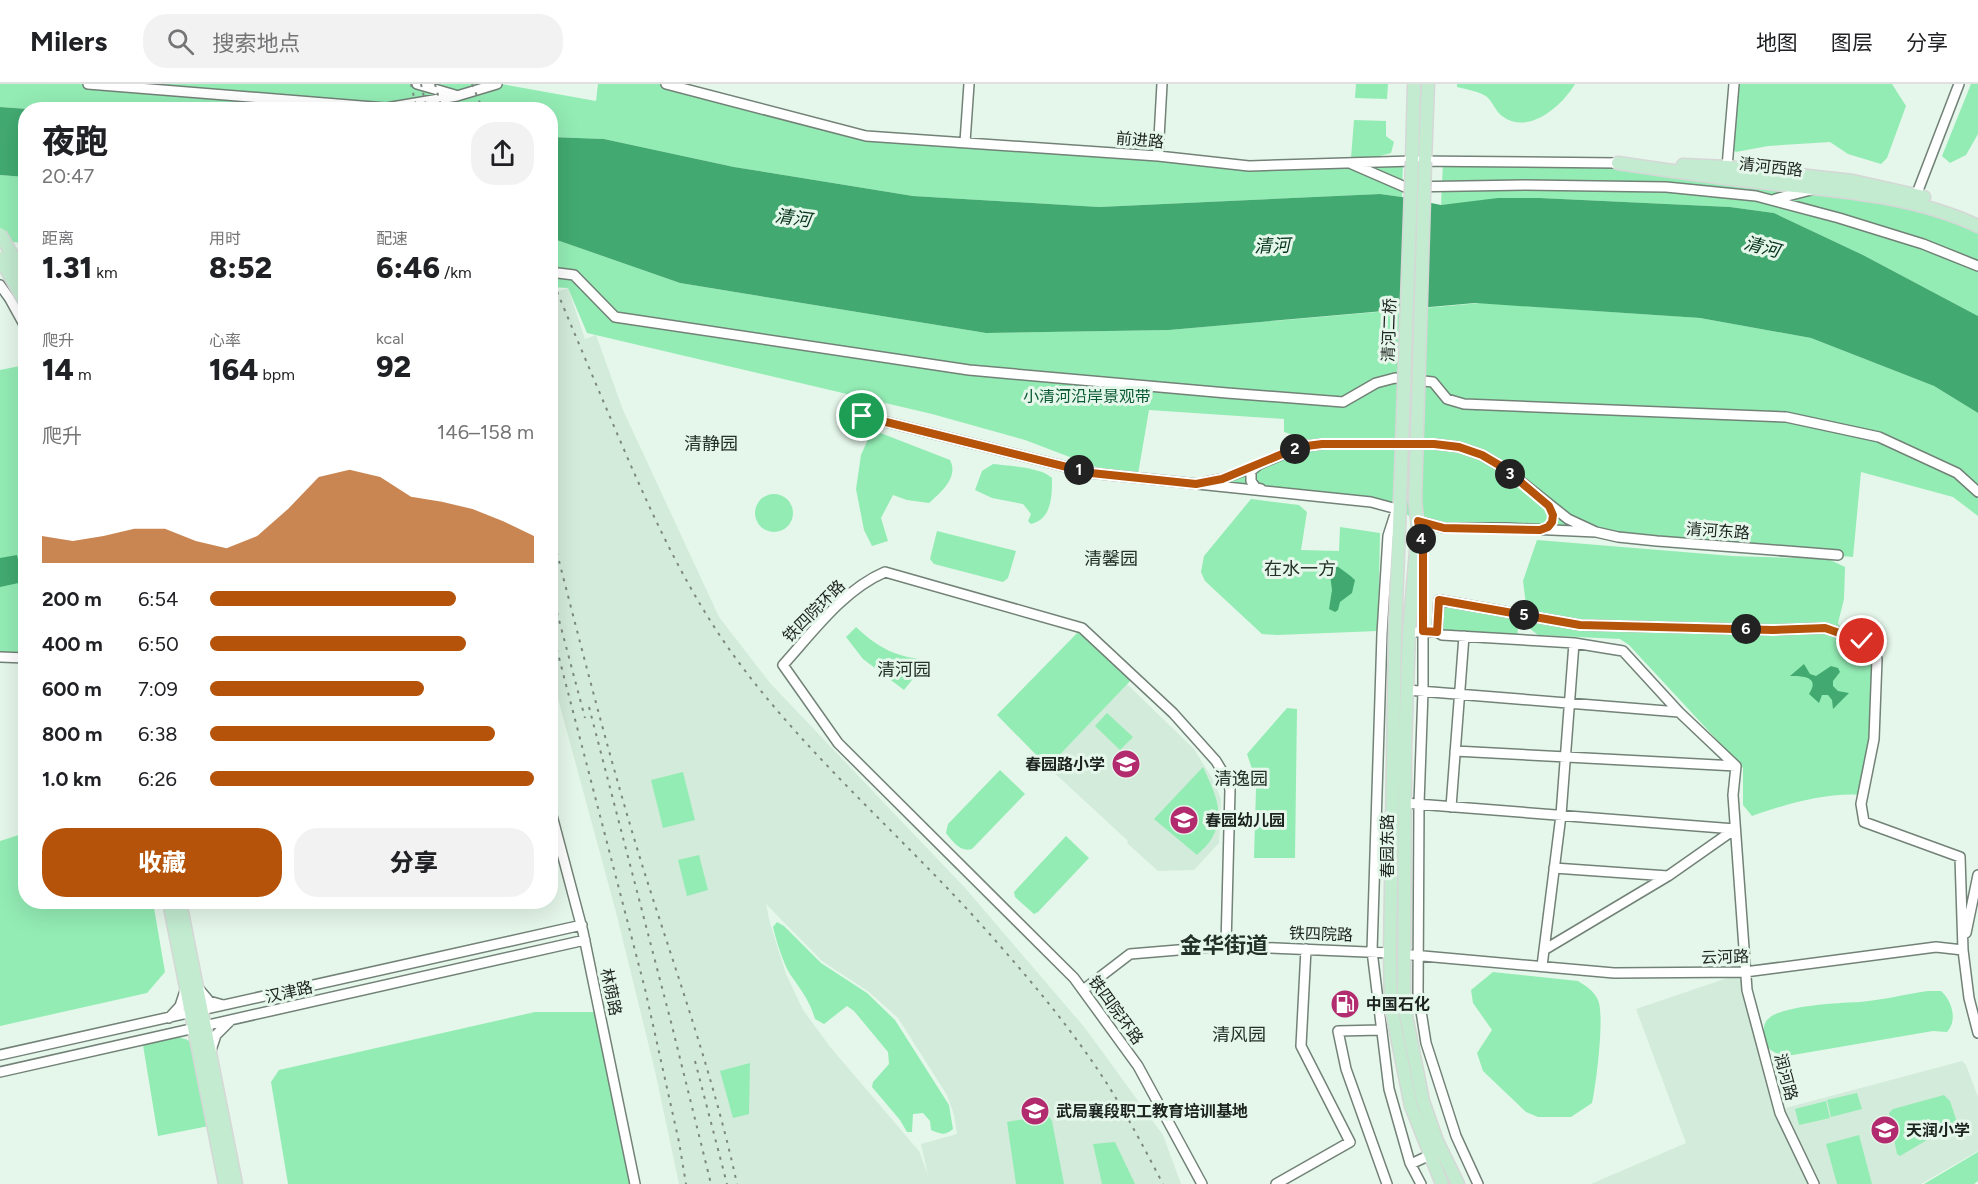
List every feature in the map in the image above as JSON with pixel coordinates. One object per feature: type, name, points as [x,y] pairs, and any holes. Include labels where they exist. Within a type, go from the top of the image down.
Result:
[{"type":"main road","points":[[1412,161],[1414,84]]},
{"type":"main road","points":[[1425,162],[1428,84]]},
{"type":"main road","name":"清河二桥","points":[[1398,504],[1412,161]]},
{"type":"main road","name":"清河二桥","points":[[1415,500],[1425,162]]},
{"type":"main road","points":[[1618,163],[1727,167],[1853,181],[1978,219]]},
{"type":"main road","name":"清河西路","points":[[1618,163],[1729,179],[1916,201]]},
{"type":"main road","points":[[1916,201],[1978,226]]},
{"type":"main road","points":[[0,234],[18,265]]},
{"type":"main road","points":[[0,258],[18,289]]},
{"type":"main road","name":"春园东路","points":[[1415,500],[1418,525],[1409,632],[1404,803],[1404,1005],[1423,1101],[1437,1141],[1458,1184]]},
{"type":"main road","name":"春园东路","points":[[1398,504],[1391,1006],[1411,1106],[1442,1184]]},
{"type":"main road","points":[[171,909],[192,988]]},
{"type":"main road","points":[[181,909],[225,1184]]},
{"type":"main road","points":[[204,1051],[236,1184]]},
{"type":"street","points":[[88,84],[312,102]]},
{"type":"street","points":[[417,84],[457,96]]},
{"type":"street","points":[[422,102],[457,96],[497,84]]},
{"type":"street","name":"前进路","points":[[666,84],[866,136],[1158,156],[1248,166],[1412,161],[1618,163]]},
{"type":"street","points":[[965,142],[969,84]]},
{"type":"street","points":[[1158,156],[1162,84]]},
{"type":"street","points":[[1727,167],[1734,84]]},
{"type":"street","points":[[1916,201],[1959,84]]},
{"type":"street","points":[[1349,163],[1405,187],[1666,186],[1756,196],[1839,218],[1912,241],[1978,266]]},
{"type":"street","points":[[1773,200],[1816,189]]},
{"type":"street","points":[[0,265],[18,266]]},
{"type":"street","points":[[558,273],[574,275],[615,318],[969,370],[1344,402],[1376,383],[1395,378],[1433,382],[1447,399],[1464,404],[1786,417],[1879,436],[1957,473],[1978,492]]},
{"type":"street","points":[[0,285],[18,314]]},
{"type":"street","points":[[10,299],[18,301]]},
{"type":"street","name":"清河东路","points":[[862,416],[1091,473],[1398,504]]},
{"type":"street","name":"清河东路","points":[[1196,484],[1222,479],[1299,447],[1322,444],[1434,444],[1459,447],[1482,455],[1504,468],[1568,519],[1596,532]]},
{"type":"street","points":[[1258,464],[1251,471],[1251,481],[1256,488],[1265,490]]},
{"type":"street","points":[[1398,504],[1388,536],[1382,634],[1372,951],[1389,1089],[1411,1164],[1421,1184]]},
{"type":"street","points":[[1540,530],[1548,527],[1552,522],[1553,515],[1549,506]]},
{"type":"street","points":[[1418,525],[1423,547],[1418,992],[1426,1043],[1456,1136],[1478,1184]]},
{"type":"street","name":"清河东路","points":[[1418,525],[1444,528],[1596,532],[1657,541],[1838,555]]},
{"type":"street","name":"铁四院环路","points":[[1202,1184],[1138,1066],[1074,978],[838,743],[783,665],[831,612],[869,579],[885,573],[1082,628],[1173,713],[1216,761],[1228,781],[1230,790],[1226,946]]},
{"type":"street","points":[[1437,632],[1439,600],[1580,625],[1773,630],[1825,628],[1862,641],[1877,659],[1874,739],[1861,804],[1864,822],[1959,857],[1963,950],[1969,998],[1978,1033]]},
{"type":"street","points":[[1409,632],[1437,632],[1442,635],[1574,644],[1623,651],[1679,712],[1736,766]]},
{"type":"street","points":[[1451,807],[1464,636]]},
{"type":"street","points":[[1542,966],[1561,815],[1574,644]]},
{"type":"street","points":[[0,657],[18,658]]},
{"type":"street","points":[[1407,690],[1679,712]]},
{"type":"street","points":[[1406,737],[1422,737]]},
{"type":"street","points":[[1455,751],[1736,766]]},
{"type":"street","name":"润河路","points":[[1736,766],[1733,795],[1747,990],[1780,1113],[1814,1184]]},
{"type":"street","points":[[1404,803],[1735,829]]},
{"type":"street","points":[[1544,950],[1668,876],[1735,829]]},
{"type":"street","name":"林荫路","points":[[558,837],[582,925],[635,1184]]},
{"type":"street","points":[[1554,868],[1668,876]]},
{"type":"street","points":[[1963,950],[1978,875]]},
{"type":"street","name":"汉津路","points":[[0,1055],[582,925]]},
{"type":"street","name":"汉津路","points":[[0,1072],[585,940]]},
{"type":"street","name":"铁四院路","points":[[1083,990],[1131,954],[1226,946],[1390,953]]},
{"type":"street","name":"云河路","points":[[1404,954],[1614,973],[1745,972],[1936,947],[1963,950]]},
{"type":"street","points":[[1276,1184],[1350,1142],[1301,1046],[1306,949]]},
{"type":"street","points":[[169,1018],[192,988],[209,1001],[225,1005]]},
{"type":"street","points":[[175,1033],[190,1039],[204,1051],[231,1020]]},
{"type":"street","points":[[1381,1030],[1338,1031],[1346,1069],[1386,1184]]},
{"type":"street","points":[[1437,1141],[1456,1136]]},
{"type":"street","points":[[1411,1164],[1430,1155]]},
{"type":"shaded area","points":[[568,288],[585,339],[596,335],[623,410],[719,617],[770,683],[966,889],[1085,1028],[1163,1135],[1181,1184],[679,1184],[655,1071],[616,912],[558,699],[558,289],[559,291]],"holes":[[[766,904],[822,961],[869,992],[898,1018],[947,1095],[954,1115],[957,1134],[921,1144],[928,1175],[919,1151],[831,1048],[803,1010],[786,974]]]},
{"type":"shaded area","name":"春园路小学","points":[[1127,684],[1194,749],[1212,778],[1221,799],[1219,843],[1194,870],[1158,871],[1048,767]]},
{"type":"shaded area","points":[[1745,972],[1780,1113],[1814,1184],[1591,1184],[1686,1143],[1636,1009]]},
{"type":"shaded area","name":"天润小学","points":[[1962,1061],[1966,1065],[1978,1097],[1978,1151],[1921,1184],[1817,1184],[1782,1109]]},
{"type":"green space","points":[[0,84],[501,84],[596,101],[598,84],[666,84],[866,136],[1248,166],[1403,161],[1402,197],[1380,194],[1099,207],[913,196],[734,167],[604,139],[558,137],[558,102],[18,102],[18,108],[0,107]]},
{"type":"green space","points":[[1356,84],[1388,84],[1387,99],[1355,98]]},
{"type":"green space","points":[[1457,84],[1575,84],[1553,109],[1543,116],[1523,123],[1502,116],[1487,97],[1478,92],[1457,87]]},
{"type":"green space","points":[[1734,84],[1892,84],[1906,106],[1887,158],[1881,164],[1848,154],[1830,142],[1768,146],[1736,152],[1729,146]]},
{"type":"green space","points":[[1971,84],[1978,84],[1978,134],[1966,155],[1950,163],[1942,156]]},
{"type":"green space","points":[[1354,120],[1386,121],[1386,136],[1394,142],[1391,153],[1376,157],[1351,158]]},
{"type":"green space","points":[[1443,162],[1618,163],[1849,192],[1978,226],[1978,316],[1863,255],[1774,213],[1730,207],[1540,198],[1441,205]]},
{"type":"green space","points":[[0,175],[18,176],[18,242],[0,241]]},
{"type":"green space","name":"小清河沿岸景观带","points":[[558,240],[680,283],[986,333],[1169,330],[1481,303],[1700,318],[1811,338],[1934,386],[1978,413],[1978,516],[1953,497],[1861,472],[1853,557],[1418,521],[1397,509],[1196,484],[1320,443],[1284,432],[1284,419],[1149,410],[1138,474],[1096,467],[1025,440],[932,414],[587,333],[568,288],[558,287]]},
{"type":"green space","points":[[18,366],[18,658],[0,657],[0,370]]},
{"type":"green space","points":[[878,432],[950,460],[952,472],[947,484],[929,503],[907,500],[893,495],[881,518],[888,541],[872,546],[864,530],[856,489],[861,455],[869,437]]},
{"type":"green space","points":[[993,464],[1033,469],[1052,478],[1049,506],[1043,517],[1031,524],[1028,521],[1031,514],[1023,504],[992,498],[975,490],[982,471]]},
{"type":"green space","points":[[774,494],[788,499],[793,513],[788,527],[774,532],[760,527],[755,513],[760,499]]},
{"type":"green space","points":[[1251,499],[1299,505],[1307,512],[1301,550],[1339,551],[1340,527],[1380,533],[1378,631],[1262,634],[1205,581],[1201,572],[1204,556]]},
{"type":"green space","points":[[937,531],[1016,551],[1008,578],[1003,582],[934,564],[930,559]]},
{"type":"green space","points":[[1537,540],[1732,556],[1828,559],[1845,567],[1844,599],[1838,623],[1844,635],[1862,641],[1877,659],[1874,739],[1863,795],[1821,797],[1752,816],[1743,805],[1743,768],[1629,645],[1620,639],[1538,635],[1529,628],[1523,581]]},
{"type":"green space","points":[[1439,600],[1519,614],[1517,639],[1442,635]]},
{"type":"green space","points":[[856,627],[889,651],[928,660],[904,690],[863,659],[846,637]]},
{"type":"green space","points":[[1082,628],[1134,677],[1048,767],[997,715]]},
{"type":"green space","points":[[1287,708],[1297,709],[1295,858],[1254,858],[1256,788],[1247,754]]},
{"type":"green space","points":[[1107,713],[1133,737],[1120,750],[1095,726]]},
{"type":"green space","points":[[1203,767],[1217,801],[1218,818],[1212,839],[1197,855],[1154,819]]},
{"type":"green space","points":[[1000,770],[1025,794],[972,849],[961,848],[946,833],[948,824]]},
{"type":"green space","points":[[683,772],[695,820],[663,828],[651,780]]},
{"type":"green space","points":[[18,835],[18,909],[154,909],[165,972],[147,993],[0,1026],[0,841]]},
{"type":"green space","points":[[1066,836],[1089,858],[1034,914],[1015,897],[1014,892]]},
{"type":"green space","points":[[699,855],[708,890],[687,896],[678,860]]},
{"type":"green space","points":[[777,922],[784,926],[821,963],[867,993],[895,1020],[949,1105],[953,1129],[942,1134],[931,1130],[930,1121],[923,1113],[913,1114],[912,1132],[907,1132],[900,1120],[872,1087],[873,1082],[889,1064],[888,1052],[854,1011],[847,1006],[824,1024],[815,1019],[808,1002],[783,960],[773,927]]},
{"type":"green space","points":[[1493,972],[1578,981],[1590,989],[1598,1000],[1601,1020],[1598,1067],[1592,1103],[1571,1117],[1538,1117],[1526,1112],[1483,1071],[1477,1053],[1492,1030],[1473,1003],[1471,990]]},
{"type":"green space","points":[[1941,991],[1951,1005],[1953,1016],[1947,1032],[1933,1031],[1787,1056],[1771,1050],[1766,1042],[1765,1022],[1784,1011]]},
{"type":"green space","points":[[535,1012],[594,1012],[631,1184],[288,1184],[271,1082],[279,1070]]},
{"type":"green space","points":[[178,1037],[188,1040],[195,1050],[209,1126],[158,1136],[143,1045]]},
{"type":"green space","points":[[750,1063],[749,1114],[733,1118],[720,1071]]},
{"type":"green space","points":[[1857,1093],[1862,1109],[1831,1117],[1827,1100]]},
{"type":"green space","points":[[1944,1095],[1950,1101],[1957,1122],[1900,1156],[1897,1154],[1889,1113],[1893,1109]]},
{"type":"green space","points":[[1826,1101],[1830,1118],[1799,1125],[1795,1109]]},
{"type":"green space","points":[[1048,1115],[1052,1121],[1064,1184],[1016,1184],[1007,1122]]},
{"type":"green space","points":[[1859,1135],[1872,1184],[1837,1184],[1826,1144]]},
{"type":"green space","points":[[1115,1142],[1135,1184],[1102,1184],[1093,1144]]},
{"type":"green space","points":[[1978,1152],[1978,1181],[1974,1184],[1924,1184]]},
{"type":"water","points":[[0,107],[18,108],[18,176],[0,175]]},
{"type":"water","name":"清河","points":[[558,137],[604,139],[734,167],[913,196],[1099,207],[1380,194],[1441,205],[1498,198],[1540,198],[1730,207],[1774,213],[1863,255],[1978,316],[1978,413],[1934,386],[1811,338],[1700,318],[1475,303],[1169,330],[986,333],[680,283],[558,240]]},
{"type":"water","points":[[17,555],[18,583],[0,587],[0,558]]},
{"type":"water","points":[[1332,564],[1355,580],[1352,593],[1340,602],[1335,612],[1329,609],[1332,590],[1329,567]]},
{"type":"water","points":[[1804,664],[1810,674],[1816,676],[1831,666],[1838,668],[1840,672],[1833,681],[1833,686],[1838,691],[1849,693],[1833,709],[1832,700],[1828,695],[1822,695],[1819,703],[1809,694],[1813,684],[1811,680],[1790,676]]},
{"type":"railway","points":[[411,84],[415,102]]},
{"type":"railway","points":[[421,84],[425,102]]},
{"type":"railway","points":[[435,84],[440,102]]},
{"type":"railway","points":[[472,84],[480,102]]},
{"type":"railway","points":[[558,294],[626,455],[668,546],[718,633],[764,695],[793,729],[978,921],[1042,995],[1072,1033],[1109,1087],[1163,1184]]},
{"type":"railway","points":[[558,557],[619,786],[706,1066],[737,1184]]},
{"type":"railway","points":[[558,616],[585,718]]},
{"type":"railway","points":[[558,654],[645,989],[686,1184]]},
{"type":"railway","points":[[589,707],[711,1184]]},
{"type":"railway","points":[[695,1061],[727,1184]]},
{"type":"place","name":"春园路小学","points":[[1126,764]]},
{"type":"place","name":"春园幼儿园","points":[[1184,820]]},
{"type":"place","name":"中国石化","points":[[1345,1004]]},
{"type":"place","name":"武局襄段职工教育培训基地","points":[[1035,1111]]},
{"type":"place","name":"天润小学","points":[[1885,1130]]},
{"type":"district","name":"清静园","points":[[711,444]]},
{"type":"district","name":"清馨园","points":[[1111,559]]},
{"type":"district","name":"在水一方","points":[[1300,569]]},
{"type":"district","name":"清河园","points":[[904,670]]},
{"type":"district","name":"清逸园","points":[[1241,779]]},
{"type":"district","name":"金华街道","points":[[1224,945]]},
{"type":"district","name":"清风园","points":[[1239,1035]]},
{"type":"route","points":[[862,416],[1091,473],[1196,484],[1222,479],[1299,447],[1322,444],[1434,444],[1459,447],[1482,455],[1504,468],[1549,506],[1553,515],[1552,522],[1548,527],[1540,530],[1444,528],[1418,521],[1423,547],[1423,631],[1437,632],[1439,600],[1580,625],[1773,630],[1825,628],[1862,641]]}]
